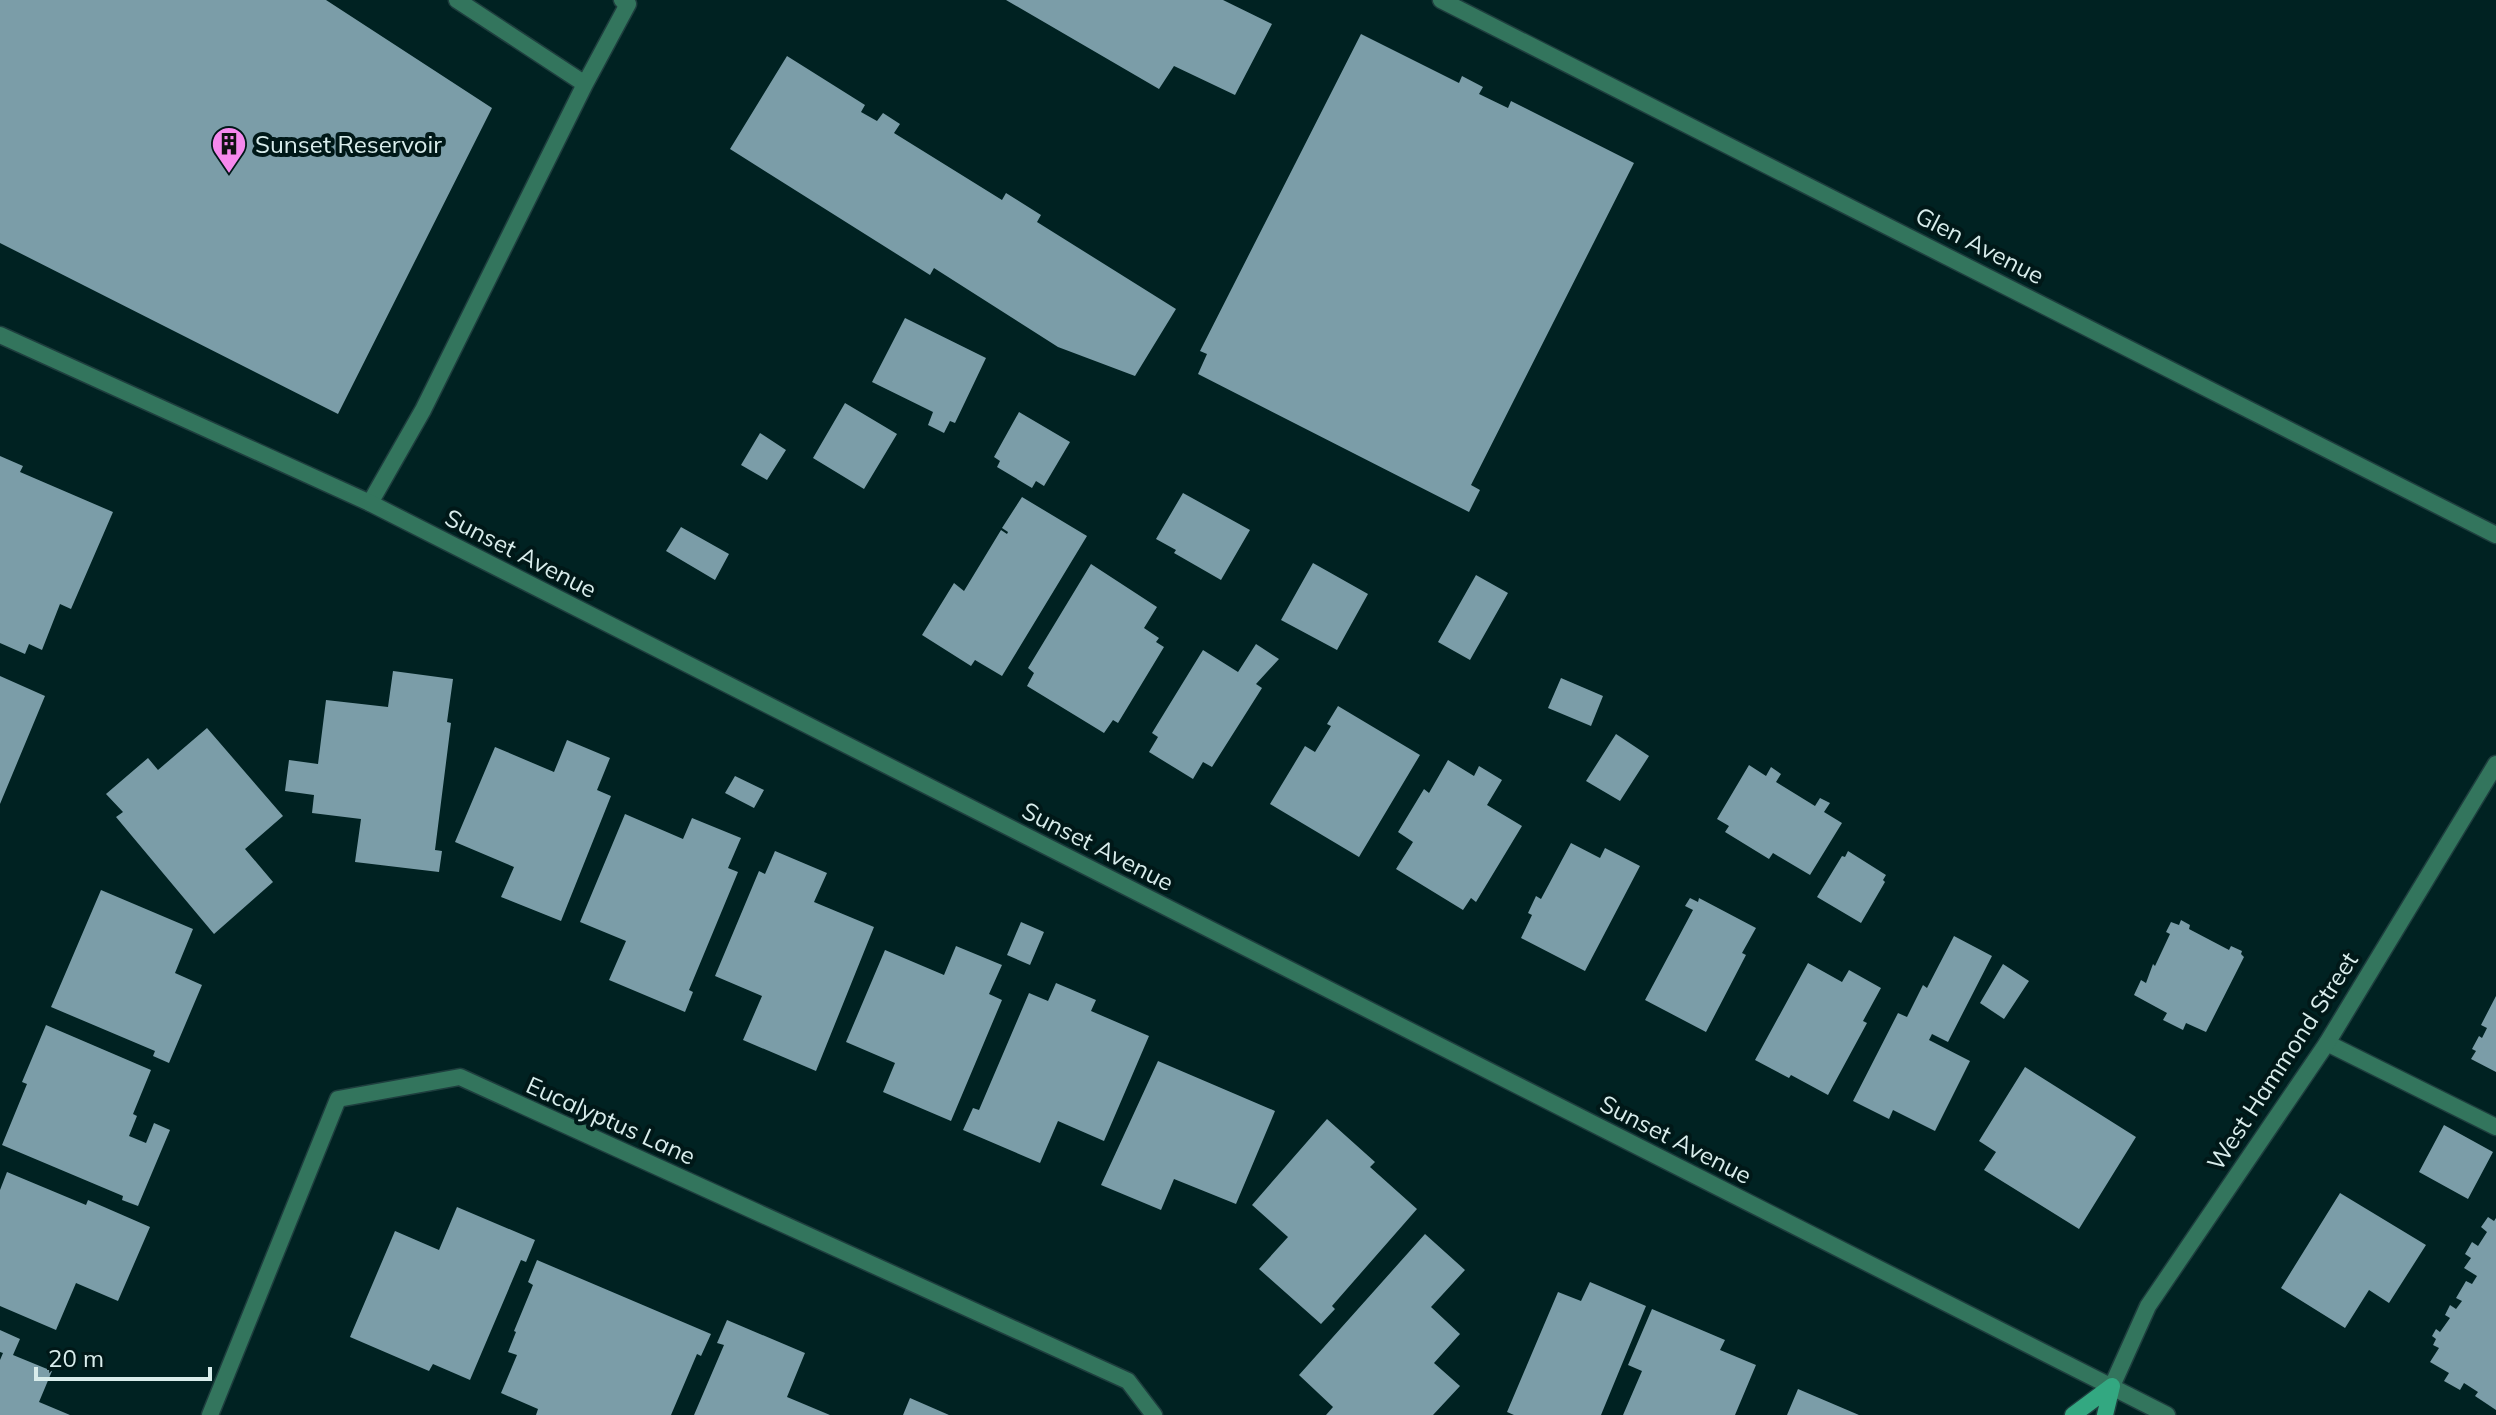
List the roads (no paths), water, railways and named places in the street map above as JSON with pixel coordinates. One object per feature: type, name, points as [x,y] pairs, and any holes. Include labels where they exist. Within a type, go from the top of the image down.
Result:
[{"type":"street","points":[[457,0],[585,84]]},
{"type":"street","name":"Glen Avenue","points":[[1441,0],[2496,535]]},
{"type":"street","points":[[370,503],[423,410],[625,2]]},
{"type":"street","name":"Sunset Avenue","points":[[0,335],[370,503],[2167,1415]]},
{"type":"street","name":"West Hammond Street","points":[[2105,1415],[2112,1386],[2148,1306],[2327,1043],[2496,764]]},
{"type":"street","points":[[2327,1043],[2496,1127]]},
{"type":"street","name":"Eucalyptus Lane","points":[[210,1415],[338,1099],[460,1077],[1128,1381],[1154,1415]]},
{"type":"street","name":"West Hammond Street","points":[[2073,1415],[2112,1386]]},
{"type":"place","name":"Sunset Reservoir","points":[[229,175]]}]
